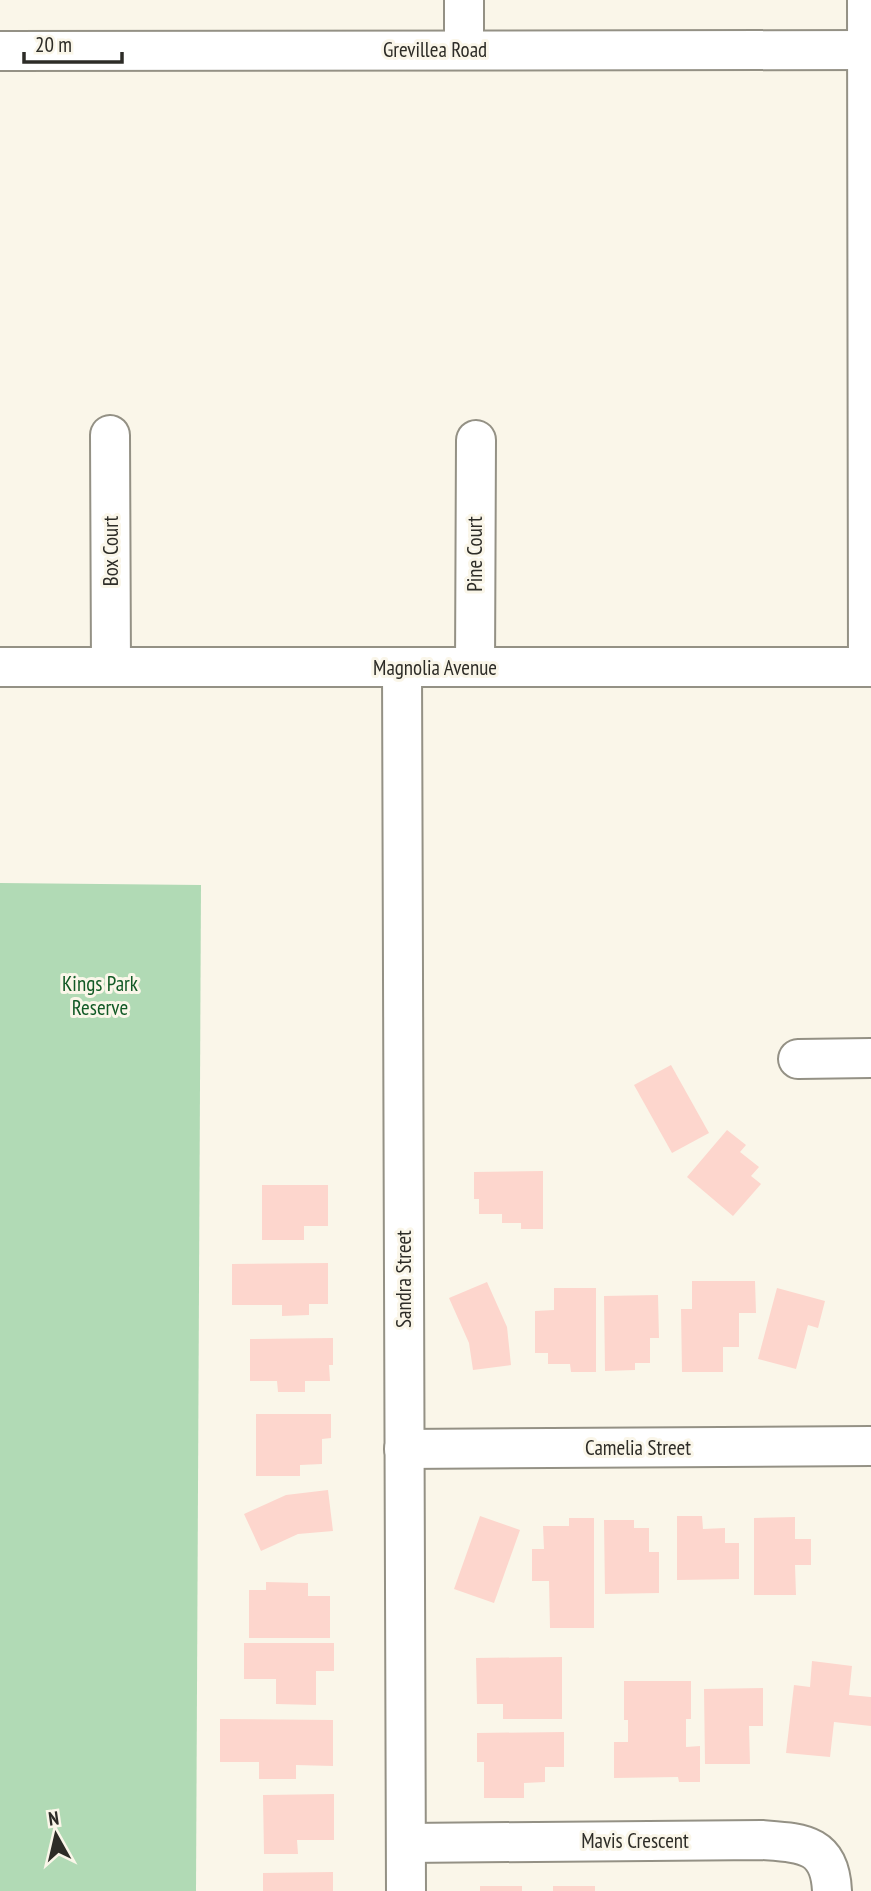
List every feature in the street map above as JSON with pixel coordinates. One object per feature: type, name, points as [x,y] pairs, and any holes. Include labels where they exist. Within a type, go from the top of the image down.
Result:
[{"type":"street","points":[[464,0],[464,49]]},
{"type":"street","points":[[867,0],[870,667]]},
{"type":"street","name":"Grevillea Road","points":[[0,51],[869,50]]},
{"type":"street","name":"Box Court","points":[[110,435],[111,667]]},
{"type":"street","name":"Pine Court","points":[[475,440],[475,667]]},
{"type":"street","name":"Magnolia Avenue","points":[[0,667],[870,667]]},
{"type":"street","name":"Sandra Street","points":[[402,668],[406,1891]]},
{"type":"street","points":[[798,1059],[871,1058]]},
{"type":"street","name":"Camelia Street","points":[[404,1449],[871,1446]]},
{"type":"street","name":"Mavis Crescent","points":[[406,1843],[748,1840],[797,1843],[822,1854],[832,1875],[832,1891]]},
{"type":"green space","name":"Kings Park Reserve","points":[[0,883],[201,885],[196,1891],[0,1891]]},
{"type":"building","points":[[671,1065],[709,1133],[672,1153],[634,1085]]},
{"type":"building","points":[[727,1130],[746,1145],[740,1152],[759,1167],[751,1176],[761,1184],[733,1216],[687,1177]]},
{"type":"building","points":[[543,1171],[543,1229],[521,1229],[521,1223],[502,1223],[502,1214],[479,1214],[479,1199],[474,1199],[474,1172]]},
{"type":"building","points":[[262,1185],[328,1185],[328,1226],[304,1226],[304,1240],[262,1240]]},
{"type":"building","points":[[328,1263],[328,1304],[309,1304],[309,1315],[282,1316],[282,1305],[232,1305],[232,1264]]},
{"type":"building","points":[[692,1281],[755,1281],[756,1313],[739,1313],[739,1347],[723,1347],[723,1372],[682,1372],[681,1309],[692,1309]]},
{"type":"building","points":[[487,1282],[507,1327],[511,1365],[473,1370],[469,1343],[449,1298]]},
{"type":"building","points":[[554,1288],[596,1288],[596,1372],[571,1372],[570,1364],[548,1364],[548,1353],[535,1353],[535,1311],[554,1310]]},
{"type":"building","points":[[777,1288],[825,1301],[818,1328],[808,1325],[796,1369],[758,1359]]},
{"type":"building","points":[[658,1295],[659,1338],[650,1338],[650,1363],[635,1363],[635,1370],[605,1371],[604,1296]]},
{"type":"building","points":[[333,1338],[333,1365],[329,1365],[330,1381],[305,1381],[305,1392],[278,1392],[277,1381],[250,1381],[250,1339]]},
{"type":"building","points":[[256,1414],[331,1414],[331,1438],[322,1439],[322,1464],[300,1465],[300,1476],[256,1476]]},
{"type":"building","points":[[328,1490],[333,1531],[298,1534],[261,1551],[244,1514],[286,1495]]},
{"type":"building","points":[[480,1516],[520,1530],[494,1603],[454,1589]]},
{"type":"building","points":[[677,1516],[702,1516],[703,1529],[725,1528],[725,1543],[739,1543],[739,1579],[677,1580]]},
{"type":"building","points":[[795,1517],[795,1539],[811,1539],[811,1565],[795,1565],[796,1595],[754,1595],[754,1518]]},
{"type":"building","points":[[569,1518],[594,1518],[594,1628],[550,1628],[549,1581],[532,1581],[532,1549],[544,1549],[543,1526],[569,1526]]},
{"type":"building","points":[[604,1520],[634,1520],[634,1528],[649,1528],[649,1552],[659,1552],[659,1593],[605,1594]]},
{"type":"building","points":[[266,1582],[308,1583],[308,1596],[330,1596],[330,1638],[249,1638],[249,1590],[266,1590]]},
{"type":"building","points":[[244,1643],[334,1643],[334,1671],[316,1671],[316,1705],[276,1704],[276,1679],[244,1679]]},
{"type":"building","points":[[562,1657],[562,1719],[503,1719],[503,1704],[477,1704],[476,1658]]},
{"type":"building","points":[[812,1661],[852,1666],[849,1695],[871,1697],[871,1726],[834,1722],[830,1757],[786,1753],[794,1685],[810,1687]]},
{"type":"building","points":[[624,1681],[691,1681],[691,1719],[686,1719],[686,1747],[700,1746],[700,1782],[679,1782],[678,1777],[614,1778],[614,1742],[628,1742],[628,1720],[624,1720]]},
{"type":"building","points":[[763,1688],[763,1726],[749,1726],[750,1764],[705,1764],[704,1689]]},
{"type":"building","points":[[220,1719],[333,1720],[333,1766],[296,1765],[296,1779],[259,1779],[259,1762],[220,1762]]},
{"type":"building","points":[[564,1732],[564,1767],[545,1767],[545,1782],[524,1783],[524,1798],[484,1798],[484,1762],[477,1762],[477,1733]]},
{"type":"building","points":[[334,1794],[334,1840],[297,1840],[298,1854],[264,1854],[263,1795]]},
{"type":"building","points":[[333,1872],[333,1891],[263,1891],[263,1873]]},
{"type":"building","points":[[480,1886],[522,1886],[522,1891],[480,1891]]},
{"type":"building","points":[[553,1886],[595,1886],[595,1891],[553,1891]]}]
